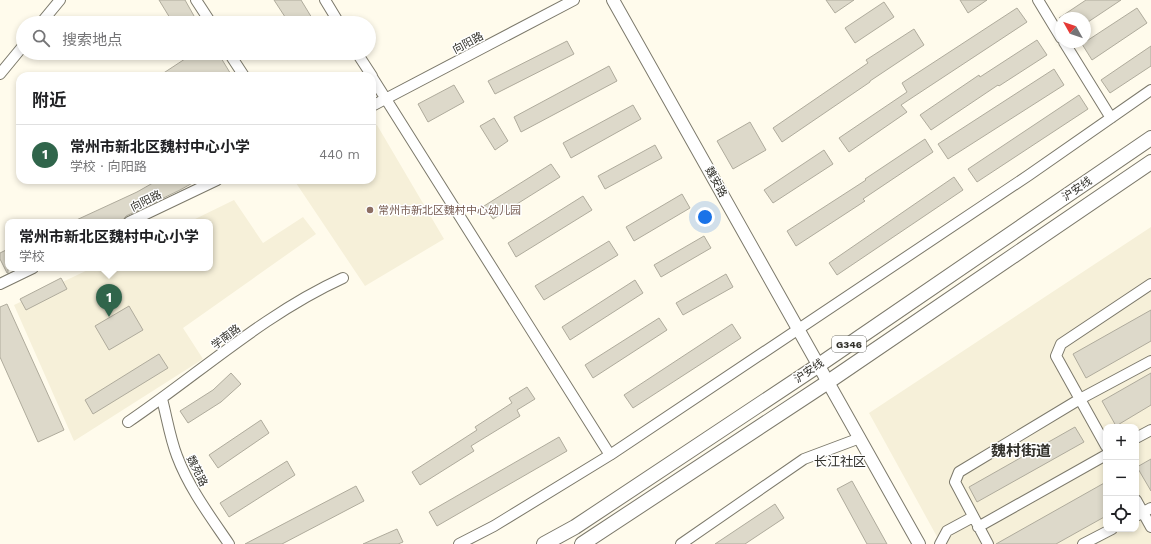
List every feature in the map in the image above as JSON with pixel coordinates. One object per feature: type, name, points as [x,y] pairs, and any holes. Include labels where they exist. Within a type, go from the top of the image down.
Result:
[{"type":"highway","name":"沪安线","points":[[544,544],[581,523],[819,365],[1151,138]]},
{"type":"highway","name":"沪安线","points":[[582,544],[828,382],[1151,162]]},
{"type":"main road","name":"魏安路","points":[[613,0],[919,544]]},
{"type":"street","points":[[47,16],[60,0]]},
{"type":"street","points":[[196,0],[206,16]]},
{"type":"street","points":[[325,0],[335,16]]},
{"type":"street","name":"向阳路","points":[[376,104],[574,0]]},
{"type":"street","points":[[1038,0],[1055,28]]},
{"type":"street","points":[[1068,48],[1111,118]]},
{"type":"street","points":[[0,74],[16,55]]},
{"type":"street","points":[[234,60],[241,72]]},
{"type":"street","points":[[362,60],[369,72]]},
{"type":"street","points":[[376,83],[610,455]]},
{"type":"street","points":[[459,544],[494,526],[610,455],[1029,175],[1151,90]]},
{"type":"street","name":"向阳路","points":[[135,219],[209,184]]},
{"type":"street","points":[[0,284],[27,271]]},
{"type":"street","name":"学南路","points":[[128,422],[293,304],[319,289],[343,278]]},
{"type":"street","points":[[1103,441],[1056,356],[1061,344],[1151,284]]},
{"type":"street","points":[[986,543],[955,482],[959,472],[1080,399],[1151,361]]},
{"type":"street","name":"魏苑路","points":[[162,399],[176,455],[185,476],[196,496],[229,544]]},
{"type":"street","points":[[1139,436],[1151,430]]},
{"type":"street","points":[[681,544],[804,458],[860,438]]},
{"type":"street","points":[[978,527],[1103,457]]},
{"type":"street","points":[[1143,512],[1151,527]]},
{"type":"street","points":[[940,544],[947,530],[973,517]]},
{"type":"street","points":[[1083,544],[1106,532]]},
{"type":"shaded area","name":"常州市新北区魏村中心幼儿园","points":[[376,125],[444,239],[365,286],[297,184],[376,184]]},
{"type":"shaded area","points":[[234,200],[263,243],[303,217],[316,234],[183,328],[203,359],[74,441],[14,305],[86,271],[213,271],[213,219],[195,219]]},
{"type":"shaded area","points":[[1151,227],[1151,544],[941,544],[869,413]]},
{"type":"building","points":[[159,0],[185,0],[194,16],[169,16]]},
{"type":"building","points":[[274,0],[301,0],[311,16],[284,16]]},
{"type":"building","points":[[826,0],[854,0],[835,13]]},
{"type":"building","points":[[960,0],[987,0],[968,13]]},
{"type":"building","points":[[1086,0],[1121,0],[1091,20],[1091,12],[1068,12]]},
{"type":"building","points":[[884,2],[894,17],[855,43],[845,28]]},
{"type":"building","points":[[1017,8],[1027,22],[901,105],[907,112],[849,152],[839,138],[907,92],[902,83]]},
{"type":"building","points":[[1137,8],[1147,23],[1092,60],[1084,48],[1091,48],[1091,38]]},
{"type":"building","points":[[914,29],[924,45],[782,142],[773,128],[868,63],[866,60]]},
{"type":"building","points":[[1037,40],[1047,55],[999,86],[998,85],[931,130],[920,115],[979,75],[980,77]]},
{"type":"building","points":[[567,41],[574,54],[495,94],[488,81]]},
{"type":"building","points":[[1151,46],[1151,66],[1110,93],[1101,80]]},
{"type":"building","points":[[183,60],[222,60],[230,72],[165,72]]},
{"type":"building","points":[[609,66],[617,81],[521,132],[514,117]]},
{"type":"building","points":[[1054,69],[1064,85],[948,159],[938,144]]},
{"type":"building","points":[[454,85],[464,102],[428,122],[418,104]]},
{"type":"building","points":[[1079,95],[1088,109],[977,182],[968,169]]},
{"type":"building","points":[[633,105],[641,119],[571,158],[563,143]]},
{"type":"building","points":[[494,118],[508,141],[495,150],[480,126]]},
{"type":"building","points":[[750,122],[766,150],[733,169],[717,141]]},
{"type":"building","points":[[925,139],[933,152],[863,199],[865,201],[796,246],[787,231],[866,180],[865,179]]},
{"type":"building","points":[[655,145],[662,158],[605,189],[598,176]]},
{"type":"building","points":[[824,150],[833,164],[773,203],[764,190]]},
{"type":"building","points":[[551,164],[560,177],[493,219],[484,206]]},
{"type":"building","points":[[954,177],[963,190],[837,275],[829,263]]},
{"type":"building","points":[[151,184],[191,184],[126,216],[124,219],[78,219]]},
{"type":"building","points":[[682,194],[690,208],[634,241],[626,227]]},
{"type":"building","points":[[583,196],[592,210],[516,257],[508,243]]},
{"type":"building","points":[[704,236],[711,248],[661,277],[654,265]]},
{"type":"building","points":[[609,241],[618,255],[544,300],[535,286]]},
{"type":"building","points":[[5,250],[5,269],[0,259],[0,253]]},
{"type":"building","points":[[726,274],[733,287],[683,315],[676,303]]},
{"type":"building","points":[[61,278],[67,289],[26,310],[20,299]]},
{"type":"building","points":[[635,280],[643,293],[570,340],[562,327]]},
{"type":"building","points":[[7,304],[64,430],[38,442],[0,357],[0,307]]},
{"type":"building","points":[[129,306],[143,330],[109,350],[95,326]]},
{"type":"building","points":[[1151,310],[1151,341],[1086,378],[1073,354]]},
{"type":"building","points":[[659,318],[667,330],[593,378],[585,365]]},
{"type":"building","points":[[732,324],[741,338],[633,408],[624,395]]},
{"type":"building","points":[[159,354],[168,368],[93,414],[85,400]]},
{"type":"building","points":[[231,373],[241,384],[221,402],[188,423],[180,411],[213,390]]},
{"type":"building","points":[[1151,373],[1151,405],[1119,424],[1115,424],[1102,401]]},
{"type":"building","points":[[527,387],[535,399],[517,410],[520,416],[471,446],[474,451],[420,485],[412,472],[477,430],[475,427],[512,403],[509,398]]},
{"type":"building","points":[[261,420],[269,433],[218,468],[209,455]]},
{"type":"building","points":[[1075,427],[1084,442],[977,502],[969,487]]},
{"type":"building","points":[[559,437],[567,451],[437,526],[429,512]]},
{"type":"building","points":[[1151,459],[1151,491],[1139,470],[1139,466]]},
{"type":"building","points":[[287,461],[295,475],[229,517],[220,503]]},
{"type":"building","points":[[852,481],[887,544],[867,544],[837,489]]},
{"type":"building","points":[[1103,484],[1103,518],[1056,544],[996,544]]},
{"type":"building","points":[[356,486],[364,501],[282,544],[245,544]]},
{"type":"building","points":[[775,504],[784,518],[745,544],[715,544]]},
{"type":"building","points":[[397,529],[403,542],[398,544],[363,544]]},
{"type":"place","name":"常州市新北区魏村中心幼儿园","points":[[370,210]]},
{"type":"place","name":"常州市新北区魏村中心小学","points":[[109,317]]},
{"type":"district","name":"魏村街道","points":[[1021,451]]},
{"type":"district","name":"长江社区","points":[[840,461]]}]
